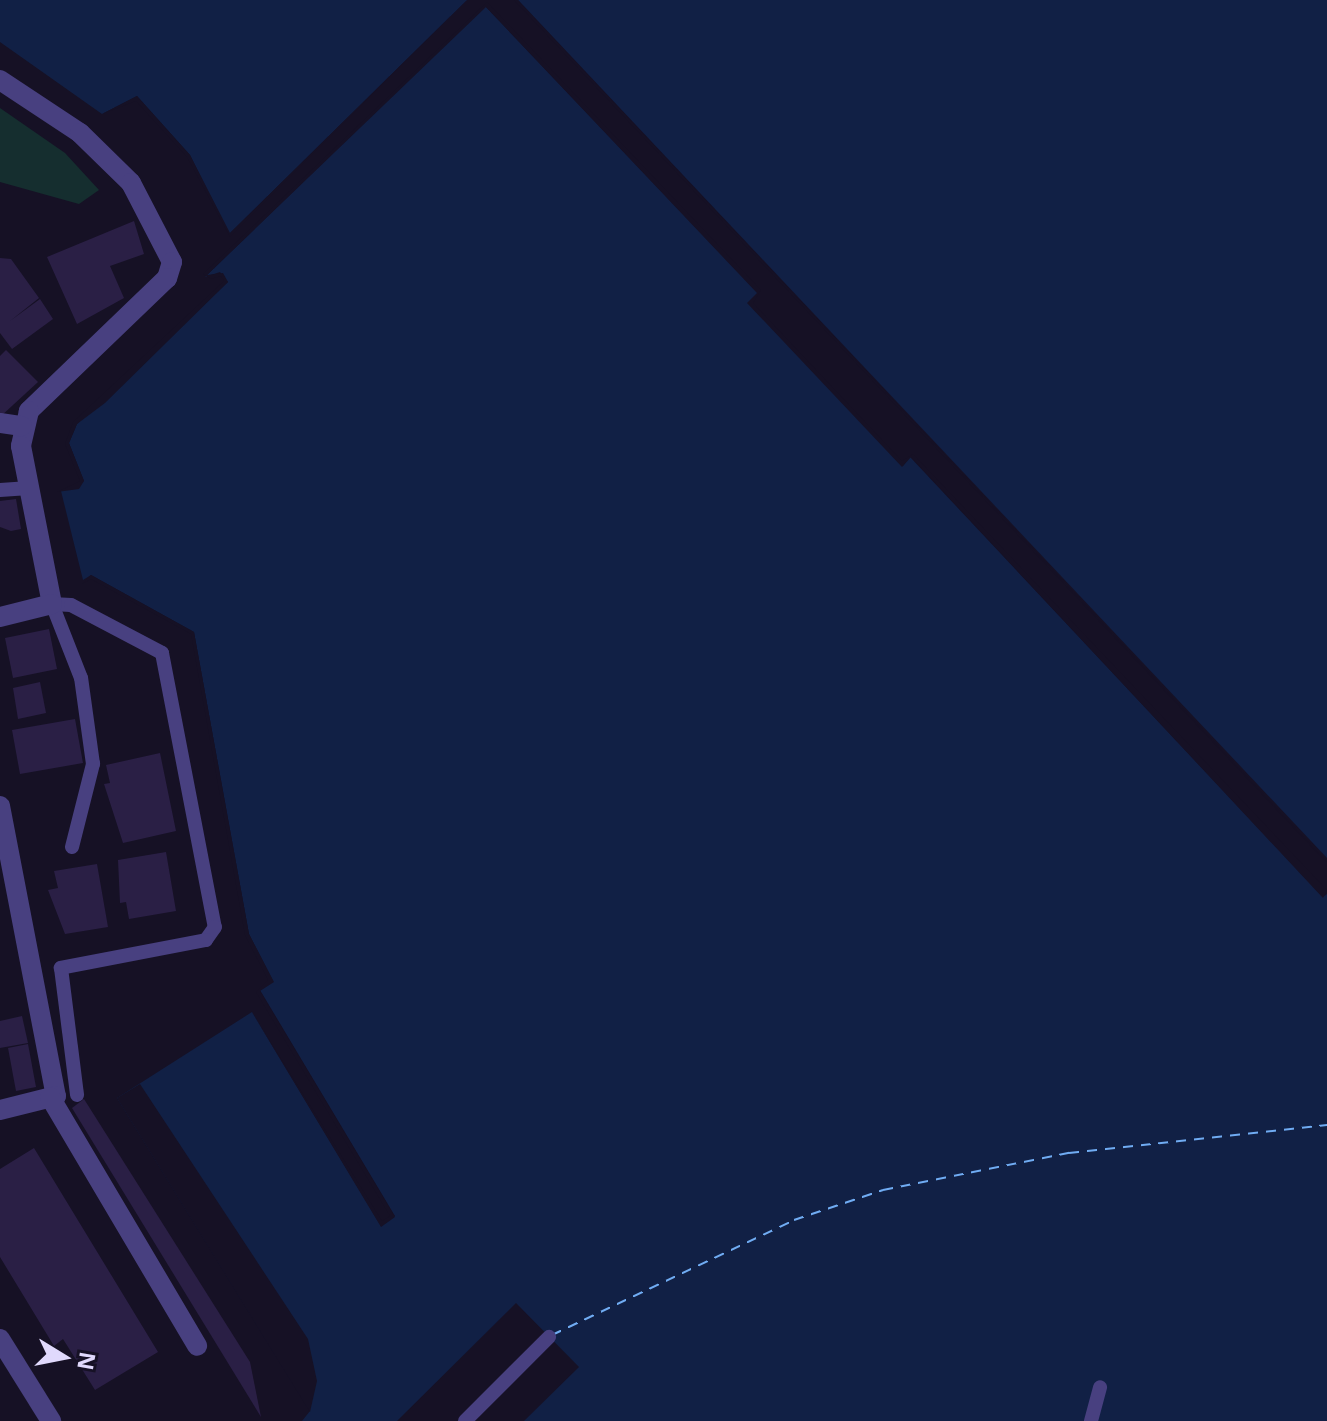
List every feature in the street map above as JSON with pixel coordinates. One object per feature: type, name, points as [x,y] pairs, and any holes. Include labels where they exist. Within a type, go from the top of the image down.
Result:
[{"type":"street","points":[[0,80],[80,133],[131,183],[172,262],[167,278],[49,389],[22,426],[29,488],[52,604],[0,617]]},
{"type":"street","points":[[0,423],[22,426]]},
{"type":"street","points":[[0,806],[56,1096],[0,1110]]},
{"type":"street","points":[[50,1097],[197,1346]]},
{"type":"street","points":[[0,1339],[51,1421]]},
{"type":"lane","points":[[0,490],[29,488]]},
{"type":"lane","points":[[72,847],[93,764],[81,678],[52,604],[71,605],[162,653],[215,927],[206,940],[61,968],[77,1095]]},
{"type":"lane","points":[[465,1421],[549,1337]]},
{"type":"lane","points":[[1091,1421],[1100,1387]]},
{"type":"green space","points":[[0,108],[65,153],[99,190],[79,204],[0,182]]},
{"type":"water","points":[[0,0],[467,0],[229,234],[190,155],[137,96],[102,114],[0,42]]},
{"type":"water","points":[[518,0],[1327,0],[1327,858]]},
{"type":"water","points":[[485,6],[758,293],[748,303],[903,466],[910,457],[1323,897],[1327,894],[1327,1421],[302,1421],[310,1411],[117,1098],[252,1012],[381,1226],[395,1216],[260,990],[273,981],[249,934],[194,632],[91,575],[83,580],[61,491],[84,481],[69,443],[77,424],[228,282],[220,272],[205,277]]},
{"type":"pier","points":[[467,0],[230,237],[187,157],[136,101],[102,114],[137,96],[190,155],[230,233]]},
{"type":"pier","points":[[514,0],[518,0],[1327,862],[1324,860]]},
{"type":"pier","points":[[487,2],[761,290],[753,303],[902,461],[913,454],[1327,890],[1323,898],[911,457],[902,467],[747,303],[757,293],[486,7],[207,275],[223,273],[228,282],[105,403],[77,424],[69,443],[84,481],[79,489],[57,492],[80,481],[65,444],[73,422],[224,281],[221,276],[211,279],[203,274]]},
{"type":"pier","points":[[91,575],[194,632],[249,934],[274,982],[260,991],[395,1217],[381,1227],[250,1009],[382,1221],[390,1216],[256,992],[268,980],[245,935],[191,634],[91,579],[82,584]]},
{"type":"pier","points":[[140,1084],[308,1339],[317,1381],[310,1412],[117,1098]]},
{"type":"pier","points":[[516,1303],[579,1367],[524,1421],[397,1421]]},
{"type":"building","points":[[134,221],[144,254],[110,266],[124,298],[77,324],[47,257]]},
{"type":"building","points":[[0,258],[11,259],[39,298],[10,321],[40,299],[53,319],[12,349],[0,333]]},
{"type":"building","points":[[6,350],[38,382],[0,417],[0,356]]},
{"type":"building","points":[[16,499],[21,529],[11,531],[0,527],[0,501]]},
{"type":"building","points":[[49,629],[57,669],[13,678],[5,638]]},
{"type":"building","points":[[40,682],[46,713],[18,719],[13,688]]},
{"type":"building","points":[[75,719],[83,763],[20,774],[12,730]]},
{"type":"building","points":[[160,753],[176,831],[123,843],[104,784],[110,783],[106,765]]},
{"type":"building","points":[[166,852],[176,911],[129,919],[126,902],[120,903],[118,860]]},
{"type":"building","points":[[97,864],[108,927],[65,934],[48,890],[58,888],[54,871]]},
{"type":"building","points":[[22,1016],[28,1043],[0,1048],[0,1021]]},
{"type":"building","points":[[28,1044],[36,1087],[16,1091],[8,1048]]},
{"type":"building","points":[[84,1099],[250,1362],[261,1417],[72,1108]]},
{"type":"building","points":[[34,1148],[158,1352],[95,1390],[63,1339],[54,1346],[0,1257],[0,1169]]},
{"type":"ferry route","points":[[552,1335],[794,1220],[883,1190],[1069,1153],[1327,1125]]}]
